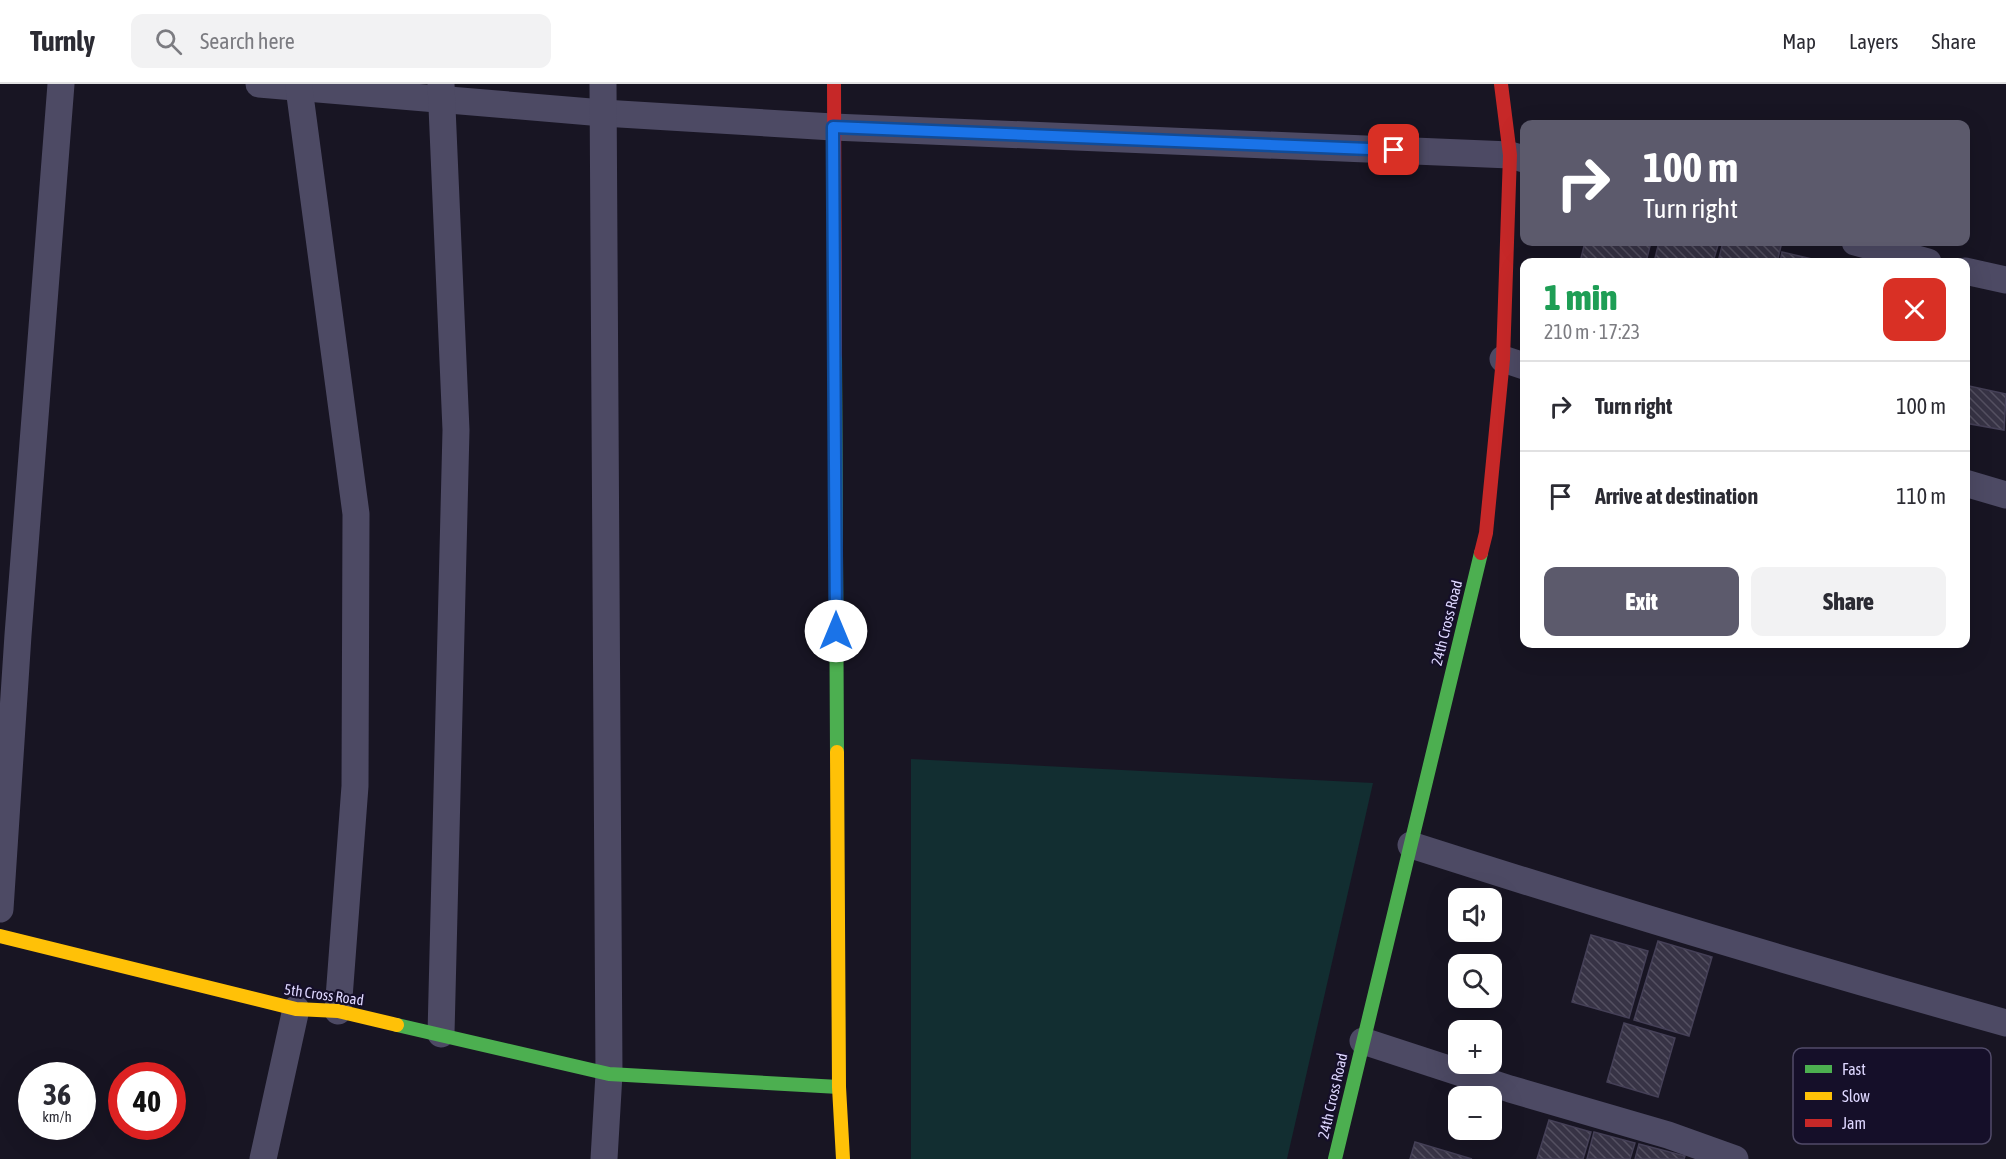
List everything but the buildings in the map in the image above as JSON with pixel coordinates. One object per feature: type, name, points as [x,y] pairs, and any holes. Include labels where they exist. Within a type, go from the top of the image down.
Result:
[{"type":"street","points":[[0,909],[9,633],[61,84]]},
{"type":"street","points":[[259,84],[299,88],[441,92],[603,113],[833,127],[1517,157]]},
{"type":"street","points":[[603,84],[609,1074],[604,1159]]},
{"type":"street","points":[[834,84],[839,1087],[843,1159]]},
{"type":"street","name":"24th Cross Road","points":[[1335,1159],[1485,533],[1514,363],[1517,157],[1501,84]]},
{"type":"street","points":[[299,88],[356,514],[355,786],[338,1011]]},
{"type":"street","points":[[441,92],[456,430],[441,1034]]},
{"type":"street","points":[[1870,246],[1913,258]]},
{"type":"street","points":[[1970,272],[2006,280]]},
{"type":"street","points":[[1970,484],[2006,495]]},
{"type":"street","points":[[1410,845],[1582,900],[1806,967],[2006,1023]]},
{"type":"street","name":"5th Cross Road","points":[[0,936],[296,1009],[338,1011],[609,1074],[839,1087]]},
{"type":"street","points":[[263,1159],[296,1009]]},
{"type":"street","points":[[1363,1041],[1510,1089],[1668,1135],[1735,1159]]},
{"type":"green space","points":[[911,759],[1373,783],[1287,1159],[911,1159]]},
{"type":"traffic: fast","points":[[835,355],[837,752]]},
{"type":"traffic: fast","points":[[1335,1159],[1481,553]]},
{"type":"traffic: fast","points":[[397,1025],[609,1074],[839,1087]]},
{"type":"traffic: slow","points":[[837,752],[839,1087],[843,1159]]},
{"type":"traffic: slow","points":[[0,936],[296,1009],[338,1011],[397,1025]]},
{"type":"traffic: jam","points":[[834,84],[835,355]]},
{"type":"traffic: jam","points":[[1481,553],[1486,533],[1503,359],[1510,155],[1501,84]]},
{"type":"route","points":[[836,631],[833,127],[1394,150]]}]
